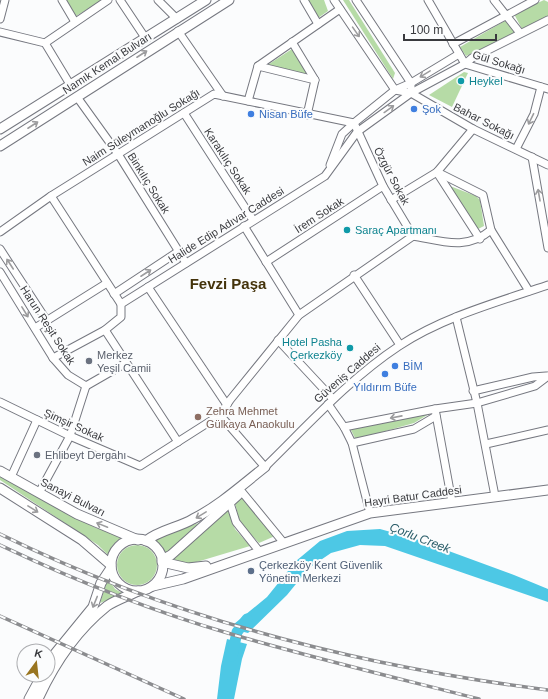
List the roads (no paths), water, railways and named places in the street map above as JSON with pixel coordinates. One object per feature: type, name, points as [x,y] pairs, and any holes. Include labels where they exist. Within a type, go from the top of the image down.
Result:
[{"type":"main road","name":"Namık Kemal Bulvarı","points":[[0,129],[71,86],[206,0]]},
{"type":"main road","name":"Namık Kemal Bulvarı","points":[[0,146],[178,31],[229,0]]},
{"type":"main road","name":"Güveniş Caddesi","points":[[162,561],[171,555],[242,492],[265,467]]},
{"type":"main road","name":"Güveniş Caddesi","points":[[142,540],[192,520],[209,510],[265,467]]},
{"type":"main road","name":"Sanayi Bulvarı","points":[[0,471],[77,514],[142,540]]},
{"type":"main road","points":[[0,488],[82,540],[111,566],[116,581],[122,587],[138,591]]},
{"type":"main road","name":"Hayri Batur Caddesi","points":[[153,586],[183,579],[283,542],[370,513],[548,490]]},
{"type":"main road","points":[[38,699],[58,660],[73,642],[108,606],[138,591],[153,586],[162,573],[162,561],[158,551],[142,540],[123,544],[117,549],[112,557],[111,566],[101,583],[93,607],[56,655]]},
{"type":"main road","name":"Hayri Batur Caddesi","points":[[162,561],[188,568],[241,558]]},
{"type":"main road","points":[[29,699],[38,683]]},
{"type":"street","points":[[0,19],[5,0]]},
{"type":"street","points":[[62,0],[75,22]]},
{"type":"street","points":[[45,43],[108,0]]},
{"type":"street","points":[[120,0],[146,39]]},
{"type":"street","points":[[158,0],[177,19]]},
{"type":"street","points":[[304,0],[318,24]]},
{"type":"street","points":[[334,0],[395,90]]},
{"type":"street","points":[[356,0],[411,83],[411,93]]},
{"type":"street","name":"Gül Sokağı","points":[[428,0],[465,64],[545,88]]},
{"type":"street","points":[[453,44],[535,0]]},
{"type":"street","points":[[497,1],[505,15],[520,33]]},
{"type":"street","points":[[248,101],[258,66],[340,9]]},
{"type":"street","name":"Halide Edip Adıvar Caddesi","points":[[121,304],[253,220],[326,176],[357,132],[411,93],[465,64],[472,58],[548,20]]},
{"type":"street","points":[[178,31],[223,96]]},
{"type":"street","points":[[0,32],[45,43],[71,86]]},
{"type":"street","points":[[292,42],[315,80],[307,115]]},
{"type":"street","points":[[326,176],[342,134],[395,90],[411,83],[459,54]]},
{"type":"street","points":[[258,66],[315,80]]},
{"type":"street","points":[[516,149],[534,114],[545,88]]},
{"type":"street","name":"Bahar Sokağı","points":[[395,90],[411,93],[473,129],[548,165]]},
{"type":"street","name":"Naim Süleymanoğlu Sokağı","points":[[0,232],[51,196],[214,94],[354,124]]},
{"type":"street","name":"Binkılıç Sokak","points":[[76,97],[118,154],[186,263]]},
{"type":"street","name":"Karakılıç Sokak","points":[[184,113],[253,220]]},
{"type":"street","name":"Özgür Sokak","points":[[354,124],[383,186],[413,236]]},
{"type":"street","points":[[391,200],[437,172],[473,129]]},
{"type":"street","points":[[532,157],[548,248]]},
{"type":"street","points":[[437,172],[483,195],[491,230],[529,292]]},
{"type":"street","points":[[437,172],[480,239]]},
{"type":"street","name":"İrem Sokak","points":[[266,262],[383,186]]},
{"type":"street","points":[[51,196],[121,304],[121,317],[104,330],[54,358]]},
{"type":"street","points":[[244,226],[299,315]]},
{"type":"street","points":[[104,330],[178,442],[220,415],[299,315],[413,236],[465,244],[480,239],[491,230]]},
{"type":"street","name":"Harun Reşit Sokak","points":[[0,249],[47,321]]},
{"type":"street","name":"Halide Edip Adıvar Caddesi","points":[[114,294],[179,252]]},
{"type":"street","name":"Harun Reşit Sokak","points":[[0,272],[54,358],[68,375],[86,386]]},
{"type":"street","points":[[354,276],[400,345]]},
{"type":"street","points":[[35,328],[107,283]]},
{"type":"street","name":"Güveniş Caddesi","points":[[265,467],[331,402],[372,365],[400,345],[456,317],[548,284]]},
{"type":"street","points":[[148,287],[227,405]]},
{"type":"street","points":[[456,317],[486,444],[495,496]]},
{"type":"street","points":[[278,340],[331,402],[352,443],[370,513]]},
{"type":"street","points":[[39,493],[70,436],[86,386],[126,363]]},
{"type":"street","points":[[473,391],[532,377],[547,376]]},
{"type":"street","points":[[344,427],[435,412],[477,403],[535,386],[547,376]]},
{"type":"street","name":"Şimşir Sokak","points":[[0,402],[70,436],[140,466],[178,442]]},
{"type":"street","points":[[352,443],[414,429],[435,412]]},
{"type":"street","points":[[435,412],[452,502]]},
{"type":"street","points":[[220,415],[265,467]]},
{"type":"street","points":[[11,477],[37,420]]},
{"type":"street","points":[[486,444],[548,430]]},
{"type":"street","points":[[242,492],[283,542]]},
{"type":"street","points":[[230,502],[236,522],[259,551]]},
{"type":"water","points":[[380,529],[416,539],[548,589],[548,602],[385,546],[360,545],[331,553],[309,568],[287,595],[248,633],[240,631],[234,626],[234,624],[267,597],[296,561],[320,541],[347,531]]},
{"type":"water","points":[[227,639],[247,644],[242,659],[234,699],[217,699],[221,666]]},
{"type":"waterway","name":"Çorlu Creek","points":[[232,656],[237,632],[247,619]]},
{"type":"railway","points":[[0,534],[65,564],[132,591],[199,614],[268,635],[337,653],[407,667],[477,680],[548,690]]},
{"type":"railway","points":[[0,545],[114,594],[201,625],[355,668],[479,699]]},
{"type":"railway","points":[[0,616],[184,699]]},
{"type":"place","name":"Heykel","points":[[461,81]]},
{"type":"place","name":"Şok","points":[[414,109]]},
{"type":"place","name":"Nisan Büfe","points":[[251,114]]},
{"type":"place","name":"Saraç Apartmanı","points":[[347,230]]},
{"type":"place","name":"Hotel Pasha Çerkezköy","points":[[350,348]]},
{"type":"place","name":"Merkez Yeşil Camii","points":[[89,361]]},
{"type":"place","name":"BİM","points":[[395,366]]},
{"type":"place","name":"Yıldırım Büfe","points":[[385,374]]},
{"type":"place","name":"Zehra Mehmet Gülkaya Anaokulu","points":[[198,417]]},
{"type":"place","name":"Ehlibeyt Dergahı","points":[[37,455]]},
{"type":"place","name":"Çerkezköy Kent Güvenlik Yönetim Merkezi","points":[[251,571]]},
{"type":"district","name":"Fevzi Paşa","points":[[228,283]]}]
